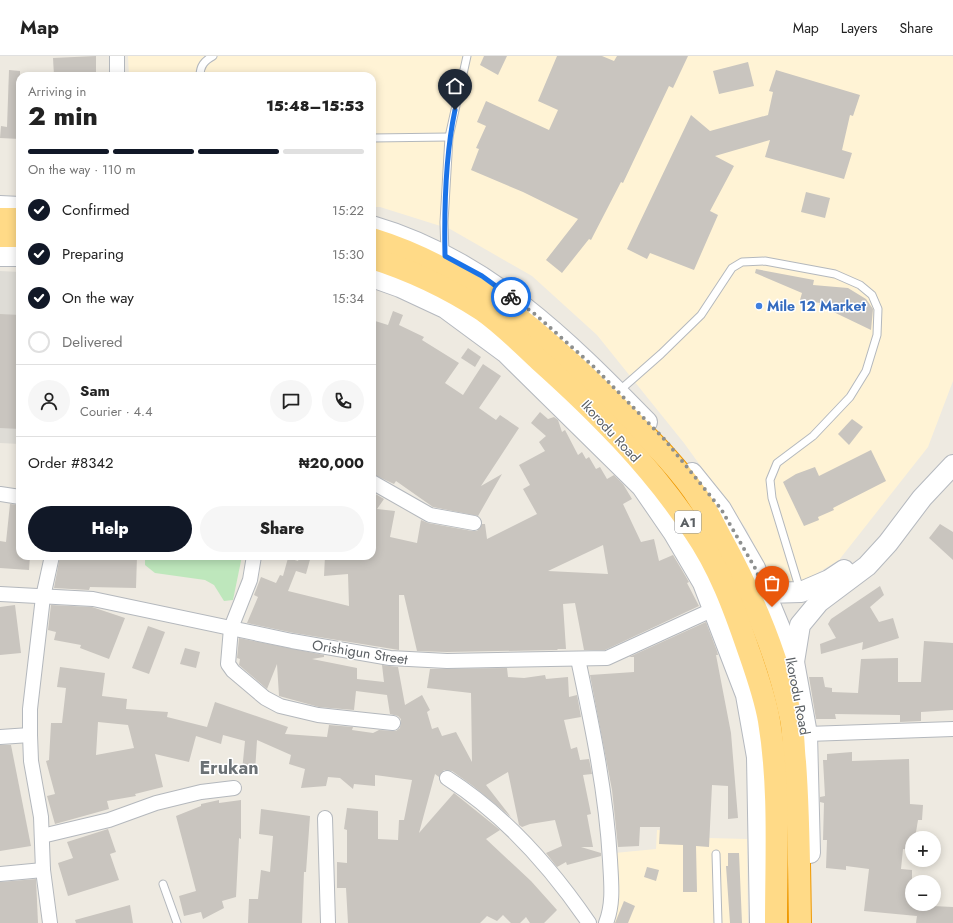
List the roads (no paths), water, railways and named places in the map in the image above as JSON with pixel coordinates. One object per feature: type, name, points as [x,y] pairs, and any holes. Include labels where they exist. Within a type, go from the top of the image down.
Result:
[{"type":"highway","points":[[0,219],[16,219]]},
{"type":"highway","points":[[0,236],[16,236]]},
{"type":"highway","name":"Ikorodu Road","points":[[376,240],[399,247],[434,263],[468,282],[505,306],[534,330],[609,398],[659,449],[701,501],[747,587],[767,637],[783,684],[791,717],[797,789],[800,923]]},
{"type":"highway","name":"Ikorodu Road","points":[[376,259],[398,266],[438,285],[483,311],[571,388],[632,452],[664,489],[695,532],[731,602],[756,673],[769,720],[775,771],[776,923]]},
{"type":"street","points":[[116,56],[117,72]]},
{"type":"street","points":[[0,206],[16,207]]},
{"type":"street","name":"Ikorodu Road","points":[[376,228],[430,248],[482,276],[536,315],[593,366],[665,440],[721,509],[755,568],[794,662],[807,734],[811,923]]},
{"type":"street","points":[[0,256],[16,256]]},
{"type":"street","name":"Ikorodu Road","points":[[376,279],[445,308],[506,353],[585,429],[642,488],[673,532],[721,616],[746,696],[757,757],[760,923]]},
{"type":"street","points":[[766,593],[801,592],[829,580],[861,559],[880,538],[901,508],[929,478],[953,457]]},
{"type":"street","points":[[794,662],[800,625],[819,602],[867,566],[888,543],[922,498],[953,465]]},
{"type":"street","points":[[376,484],[430,515],[474,523]]},
{"type":"street","points":[[0,494],[16,496]]},
{"type":"street","points":[[50,923],[43,870],[41,817],[31,761],[30,709],[43,597],[51,560]]},
{"type":"street","points":[[253,560],[250,580],[231,628],[228,664],[233,671],[264,698],[280,706],[318,715],[393,723]]},
{"type":"street","name":"Orishigun Street","points":[[0,594],[93,599],[292,641],[390,658],[410,660],[493,661],[607,658],[721,616]]},
{"type":"street","points":[[578,659],[596,742],[604,789],[611,900],[606,923]]},
{"type":"street","points":[[807,734],[953,729]]},
{"type":"street","points":[[0,738],[30,735]]},
{"type":"street","points":[[446,778],[471,793],[524,840],[568,892],[589,923]]},
{"type":"street","points":[[42,836],[109,820],[156,803],[201,792],[234,788]]},
{"type":"street","points":[[325,818],[328,923]]},
{"type":"street","points":[[0,874],[43,870]]},
{"type":"lane","points":[[200,72],[200,68],[205,60],[213,56]]},
{"type":"lane","points":[[445,256],[444,222],[449,137],[467,56]]},
{"type":"lane","points":[[376,138],[449,137]]},
{"type":"lane","points":[[618,392],[661,354],[701,315],[732,268],[742,262],[765,262],[835,274],[860,285],[872,295],[878,309],[877,335],[866,371],[850,397],[813,436],[776,463],[770,480],[772,498],[801,592]]},
{"type":"lane","points":[[376,271],[404,282],[455,307],[505,344],[544,380]]},
{"type":"lane","points":[[631,465],[658,497]]},
{"type":"lane","points":[[680,528],[684,535]]},
{"type":"lane","points":[[696,555],[721,616]]},
{"type":"lane","points":[[732,638],[757,713],[762,755],[766,923]]},
{"type":"lane","points":[[716,854],[718,923]]},
{"type":"lane","points":[[163,884],[177,923]]},
{"type":"place","name":"Mile 12 Market","points":[[759,306]]},
{"type":"district","name":"Erukan","points":[[229,768]]}]
